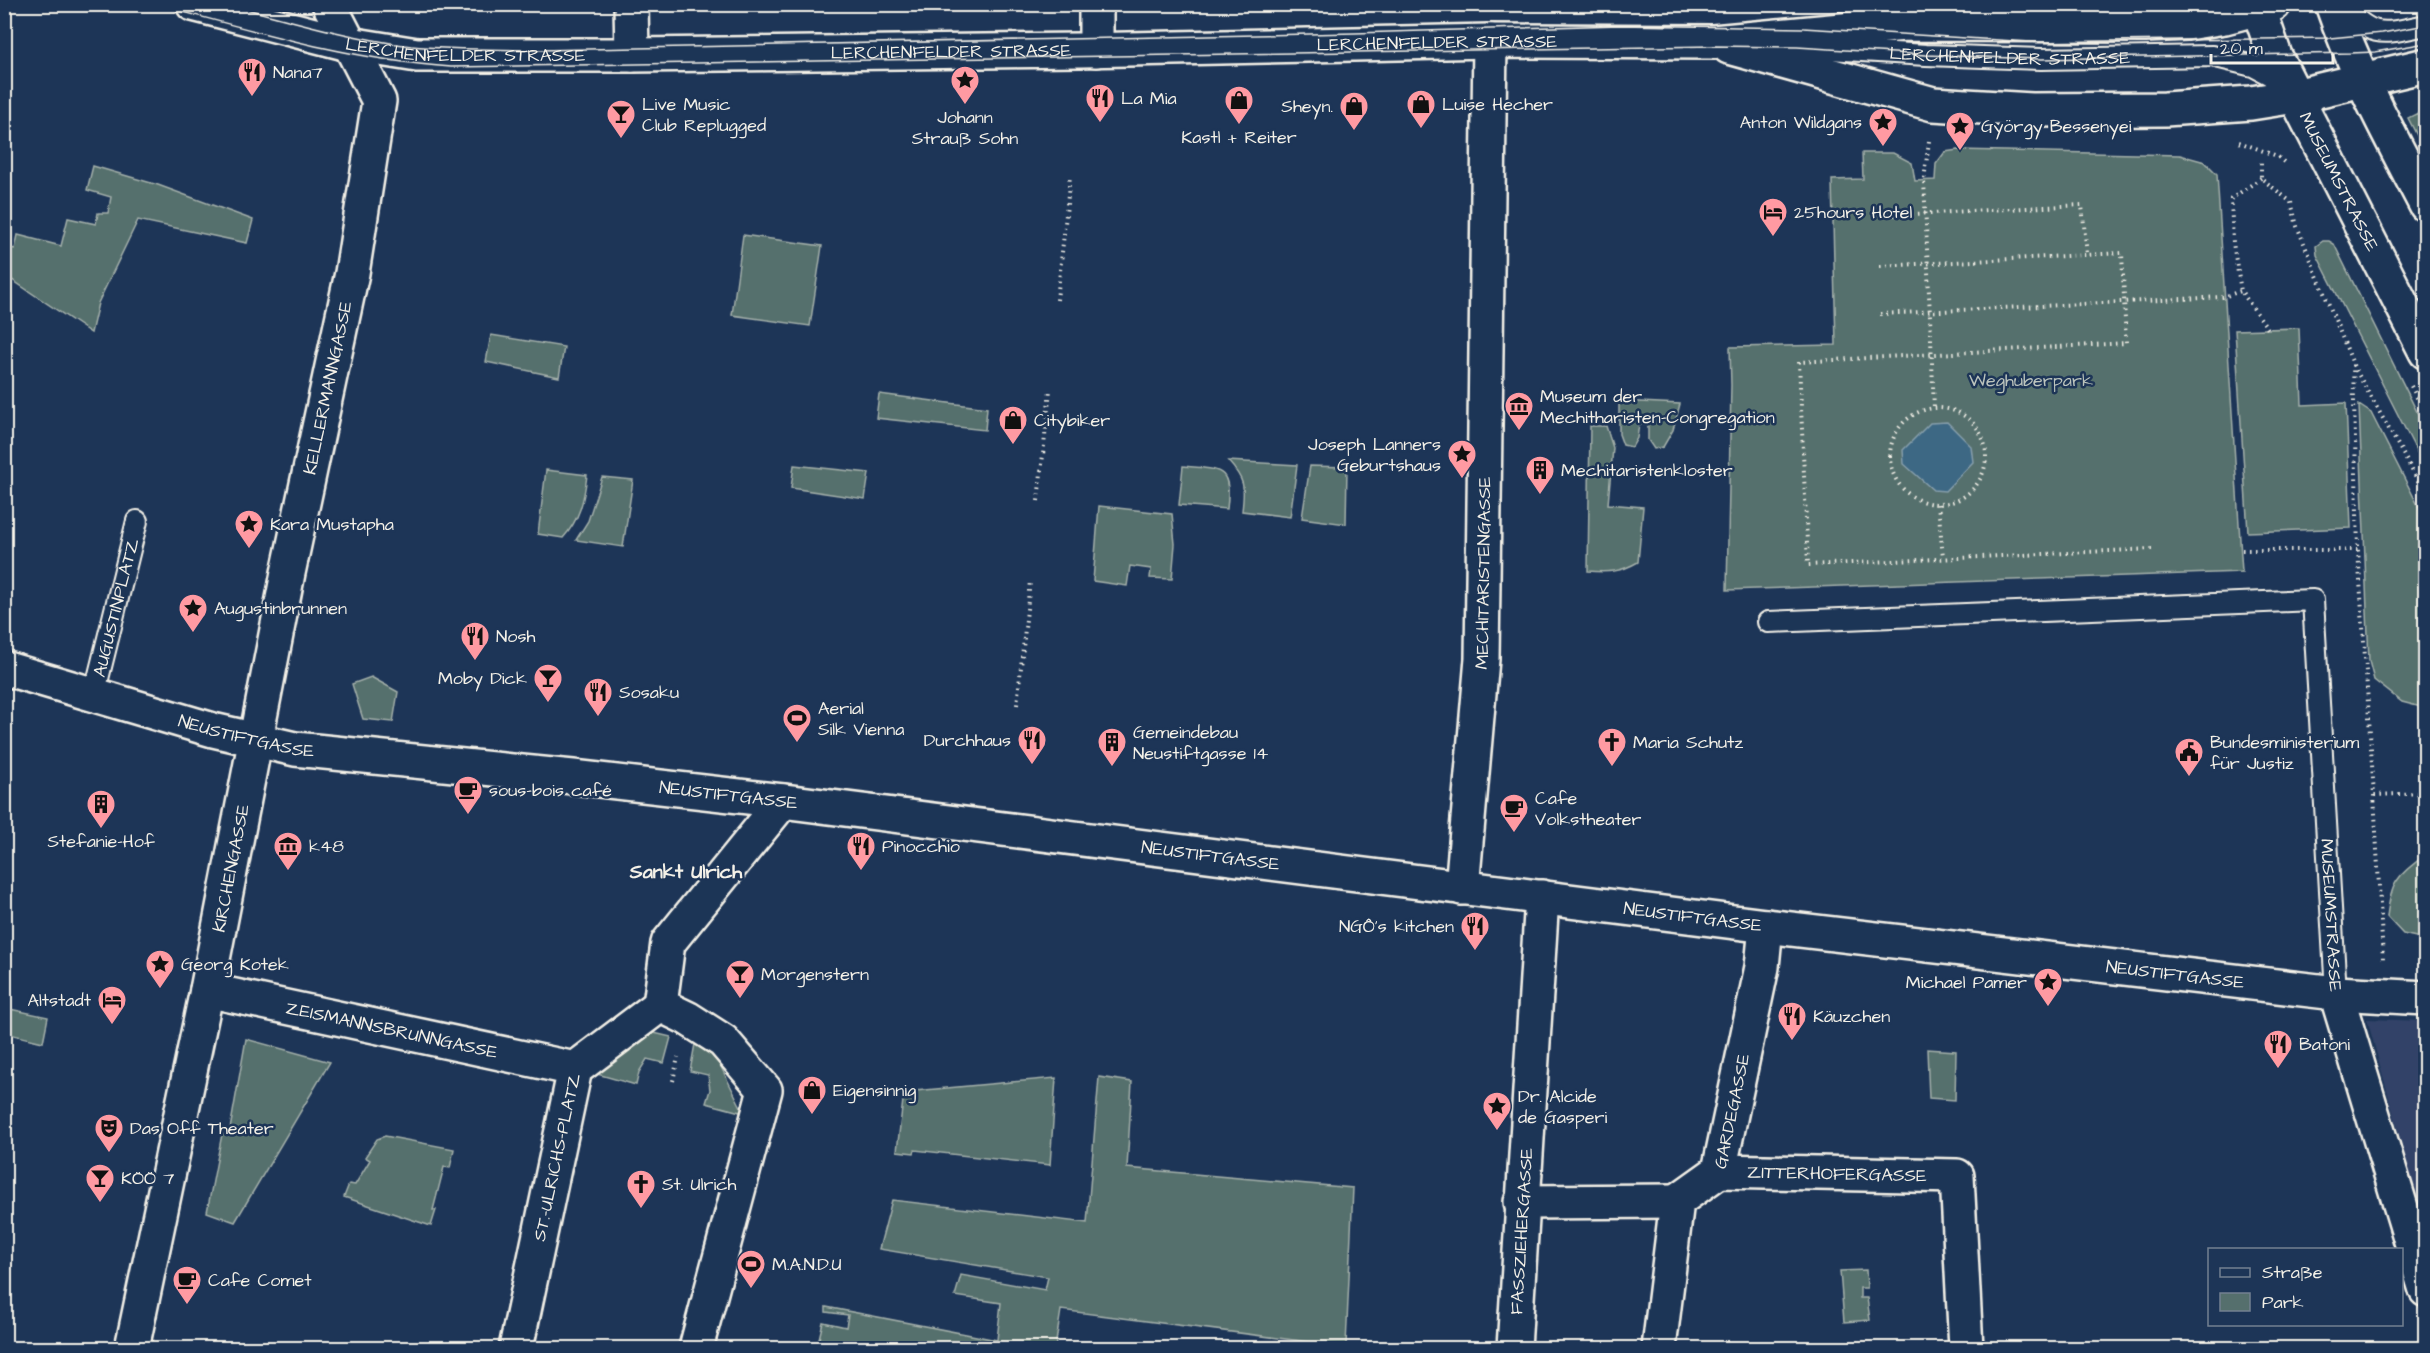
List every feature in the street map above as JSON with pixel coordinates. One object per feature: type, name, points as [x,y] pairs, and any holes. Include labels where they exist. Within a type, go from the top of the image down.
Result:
[{"type":"main road","name":"LERCHENFELDER STRASSE","points":[[193,4],[349,44],[417,54],[632,55],[1096,50],[1490,41],[1713,42],[1905,24],[2155,25],[2187,23],[2263,6]]},
{"type":"main road","name":"KELLERMANNGASSE","points":[[256,738],[288,573],[352,273],[379,101],[329,4]]},
{"type":"main road","points":[[631,4],[632,55]]},
{"type":"main road","points":[[1096,4],[1096,50]]},
{"type":"main road","points":[[2332,4],[2343,37],[2363,81],[2426,205]]},
{"type":"main road","name":"MUSEUMSTRASSE","points":[[2263,6],[2275,56],[2426,352]]},
{"type":"main road","name":"MECHITARISTENGASSE","points":[[1462,888],[1482,659],[1490,41]]},
{"type":"main road","name":"LERCHENFELDER STRASSE","points":[[1713,42],[1933,104],[2032,110],[2165,109],[2251,103],[2295,96],[2426,65]]},
{"type":"main road","name":"NEUSTIFTGASSE","points":[[4,668],[213,730],[256,738],[295,749],[783,801],[1766,926],[2336,993],[2426,998]]},
{"type":"main road","name":"KIRCHENGASSE","points":[[132,1348],[207,990],[256,738]]},
{"type":"main road","points":[[696,1348],[765,1090],[723,1041],[687,1018],[660,1005],[668,943],[783,801]]},
{"type":"main road","name":"FASSZIEHERGASSE","points":[[1514,1348],[1521,1202],[1542,897]]},
{"type":"main road","name":"GARDEGASSE","points":[[1677,1201],[1719,1171],[1762,967],[1766,926]]},
{"type":"main road","name":"ZEISMANNSBRUNNGASSE","points":[[207,990],[575,1069]]},
{"type":"main road","name":"MUSEUMSTRASSE","points":[[2336,993],[2426,1290]]},
{"type":"main road","name":"ST.-ULRICHS-PLATZ","points":[[516,1348],[575,1069],[660,1005]]},
{"type":"main road","name":"ZITTERHOFERGASSE","points":[[1719,1171],[1957,1176],[1966,1348]]},
{"type":"main road","points":[[1521,1202],[1677,1201],[1659,1348]]},
{"type":"lane","points":[[2341,4],[2362,25],[2382,33],[2426,25]]},
{"type":"lane","name":"LERCHENFELDER STRASSE","points":[[1713,42],[1988,58],[2212,56],[2253,66],[2271,75],[2295,96]]},
{"type":"lane","name":"AUGUSTINPLATZ","points":[[94,694],[137,521]]},
{"type":"lane","name":"MUSEUMSTRASSE","points":[[1768,622],[2313,600],[2336,993]]},
{"type":"path","points":[[1933,104],[1924,180],[1934,408]]},
{"type":"path","points":[[2261,161],[2261,178]]},
{"type":"path","points":[[1058,300],[1070,176]]},
{"type":"path","points":[[2261,178],[2231,199],[2233,243],[2241,291],[2268,329]]},
{"type":"path","points":[[2261,178],[2291,202],[2297,226],[2353,364],[2426,495]]},
{"type":"path","points":[[1876,216],[2082,205],[2087,255]]},
{"type":"path","points":[[1880,266],[2122,253],[2126,343],[1798,362],[1808,565],[2152,549]]},
{"type":"path","points":[[1880,314],[2223,297],[2241,291]]},
{"type":"path","points":[[2353,364],[2358,550],[2384,996]]},
{"type":"path","points":[[1038,501],[1050,390]]},
{"type":"path","points":[[1934,408],[1950,409],[1976,425],[1983,438],[1986,454],[1985,469],[1978,483],[1961,498],[1938,504],[1922,502],[1908,494],[1897,481],[1891,466],[1890,450],[1895,434],[1905,421],[1918,412],[1934,408]]},
{"type":"path","points":[[1938,504],[1943,557]]},
{"type":"path","points":[[2242,550],[2358,550]]},
{"type":"path","points":[[1017,705],[1030,581]]},
{"type":"path","points":[[2374,795],[2426,793]]},
{"type":"shaded area","points":[[1947,422],[1971,446],[1973,462],[1945,491],[1933,490],[1904,464],[1903,450],[1930,423]]},
{"type":"shaded area","points":[[2367,1019],[2425,1021],[2425,1227]]},
{"type":"green space","points":[[2418,113],[2421,120],[2425,119],[2425,151],[2408,118]]},
{"type":"green space","name":"Weghuberpark","points":[[1958,150],[2180,155],[2205,162],[2217,174],[2242,572],[1727,590],[1730,347],[1836,345],[1832,180],[1863,179],[1862,153],[1893,153],[1912,163],[1915,181],[1935,180],[1936,164],[1945,152]]},
{"type":"green space","points":[[93,166],[158,185],[253,220],[247,243],[138,220],[98,303],[91,333],[5,275],[4,247],[15,249],[18,235],[61,246],[68,218],[96,224],[98,213],[108,213],[111,197],[87,190]]},
{"type":"green space","points":[[743,235],[822,246],[810,326],[732,315]]},
{"type":"green space","points":[[2323,241],[2334,244],[2425,428],[2425,468],[2317,255],[2316,246]]},
{"type":"green space","points":[[2299,328],[2302,405],[2346,403],[2351,528],[2248,532],[2235,330]]},
{"type":"green space","points":[[491,335],[564,347],[559,377],[486,362]]},
{"type":"green space","points":[[879,394],[987,408],[985,430],[876,418]]},
{"type":"green space","points":[[1619,401],[1680,404],[1673,430],[1663,447],[1654,449],[1648,440],[1648,425],[1639,424],[1637,438],[1632,447],[1623,445],[1619,434]]},
{"type":"green space","points":[[2359,405],[2371,413],[2425,519],[2425,708],[2402,702],[2374,680],[2369,661]]},
{"type":"green space","points":[[1590,426],[1606,426],[1613,448],[1608,504],[1643,507],[1638,562],[1614,571],[1588,571]]},
{"type":"green space","points":[[1228,461],[1297,465],[1290,517],[1242,511],[1241,479]]},
{"type":"green space","points":[[794,465],[869,473],[865,499],[791,488]]},
{"type":"green space","points":[[1183,466],[1207,468],[1221,473],[1228,485],[1227,509],[1179,505]]},
{"type":"green space","points":[[1310,466],[1347,467],[1346,524],[1302,518]]},
{"type":"green space","points":[[546,470],[587,475],[580,509],[574,524],[563,538],[538,534]]},
{"type":"green space","points":[[602,477],[633,480],[623,547],[576,540],[588,521]]},
{"type":"green space","points":[[1099,506],[1172,514],[1175,544],[1172,579],[1150,578],[1151,569],[1130,566],[1127,586],[1093,581]]},
{"type":"green space","points":[[371,677],[398,692],[393,722],[363,719],[352,684]]},
{"type":"green space","points":[[2425,855],[2425,939],[2403,934],[2387,917],[2393,887],[2408,869]]},
{"type":"green space","points":[[5,1008],[48,1017],[43,1042],[5,1033]]},
{"type":"green space","points":[[654,1033],[671,1037],[664,1063],[647,1059],[639,1072],[636,1085],[597,1074],[598,1065]]},
{"type":"green space","points":[[246,1039],[330,1062],[235,1222],[207,1212],[222,1134],[229,1135]]},
{"type":"green space","points":[[695,1044],[713,1051],[744,1113],[706,1103],[710,1090],[708,1075],[690,1071]]},
{"type":"green space","points":[[1927,1049],[1956,1051],[1955,1100],[1929,1098]]},
{"type":"green space","points":[[1099,1077],[1132,1082],[1127,1168],[1353,1188],[1346,1345],[1061,1310],[1055,1348],[999,1348],[965,1341],[964,1348],[843,1348],[818,1343],[823,1322],[846,1327],[848,1315],[826,1312],[826,1307],[997,1340],[1001,1303],[955,1296],[961,1275],[1045,1290],[1048,1277],[879,1249],[892,1200],[1087,1223]]},
{"type":"green space","points":[[1056,1078],[1050,1165],[915,1150],[914,1153],[897,1151],[904,1092]]},
{"type":"green space","points":[[385,1136],[454,1149],[450,1168],[444,1167],[431,1226],[344,1197],[349,1184],[355,1185],[370,1160],[365,1157],[377,1139]]},
{"type":"green space","points":[[1866,1270],[1867,1288],[1860,1288],[1860,1298],[1867,1298],[1870,1320],[1844,1322],[1840,1271]]},
{"type":"tram line","points":[[154,4],[264,34],[338,51],[451,67],[1714,46],[1797,47],[2041,59],[2351,53],[2375,52],[2426,43]]},
{"type":"tram line","points":[[228,4],[388,43],[459,49],[539,50],[1355,33],[1620,25],[1803,28],[2031,42],[2330,38],[2382,33],[2426,25]]},
{"type":"place","name":"Nana7","points":[[252,98]]},
{"type":"place","name":"Johann Strauß Sohn","points":[[965,106]]},
{"type":"place","name":"La Mia","points":[[1100,124]]},
{"type":"place","name":"Kastl + Reiter","points":[[1239,126]]},
{"type":"place","name":"Luise Hecher","points":[[1421,130]]},
{"type":"place","name":"Sheyn.","points":[[1354,132]]},
{"type":"place","name":"Live Music Club Replugged","points":[[621,140]]},
{"type":"place","name":"Anton Wildgans","points":[[1883,148]]},
{"type":"place","name":"György Bessenyei","points":[[1960,152]]},
{"type":"place","name":"25hours Hotel","points":[[1773,238]]},
{"type":"place","name":"Museum der Mechitharisten-Congregation","points":[[1519,432]]},
{"type":"place","name":"Citybiker","points":[[1013,446]]},
{"type":"place","name":"Joseph Lanners Geburtshaus","points":[[1462,480]]},
{"type":"place","name":"Mechitaristenkloster","points":[[1540,496]]},
{"type":"place","name":"Kara Mustapha","points":[[249,550]]},
{"type":"place","name":"Augustinbrunnen","points":[[193,634]]},
{"type":"place","name":"Nosh","points":[[475,662]]},
{"type":"place","name":"Moby Dick","points":[[548,704]]},
{"type":"place","name":"Sosaku","points":[[598,718]]},
{"type":"place","name":"Aerial Silk Vienna","points":[[797,744]]},
{"type":"place","name":"Durchhaus","points":[[1032,766]]},
{"type":"place","name":"Gemeindebau Neustiftgasse 14","points":[[1112,768]]},
{"type":"place","name":"Maria Schutz","points":[[1612,768]]},
{"type":"place","name":"Bundesministerium für Justiz","points":[[2189,778]]},
{"type":"place","name":"sous-bois café","points":[[468,816]]},
{"type":"place","name":"Stefanie-Hof","points":[[101,830]]},
{"type":"place","name":"Cafe Volkstheater","points":[[1514,834]]},
{"type":"place","name":"k48","points":[[288,872]]},
{"type":"place","name":"Pinocchio","points":[[861,872]]},
{"type":"place","name":"NGÔ's kitchen","points":[[1475,952]]},
{"type":"place","name":"Georg Kotek","points":[[160,990]]},
{"type":"place","name":"Morgenstern","points":[[740,1000]]},
{"type":"place","name":"Michael Pamer","points":[[2048,1008]]},
{"type":"place","name":"Altstadt","points":[[112,1026]]},
{"type":"place","name":"Käuzchen","points":[[1792,1042]]},
{"type":"place","name":"Batoni","points":[[2278,1070]]},
{"type":"place","name":"Eigensinnig","points":[[812,1116]]},
{"type":"place","name":"Dr. Alcide de Gasperi","points":[[1497,1132]]},
{"type":"place","name":"Das Off Theater","points":[[109,1154]]},
{"type":"place","name":"KÖÖ 7","points":[[100,1204]]},
{"type":"place","name":"St. Ulrich","points":[[641,1210]]},
{"type":"place","name":"M.A.N.D.U","points":[[751,1290]]},
{"type":"place","name":"Cafe Comet","points":[[187,1306]]},
{"type":"district","name":"Sankt Ulrich","points":[[686,871]]}]
